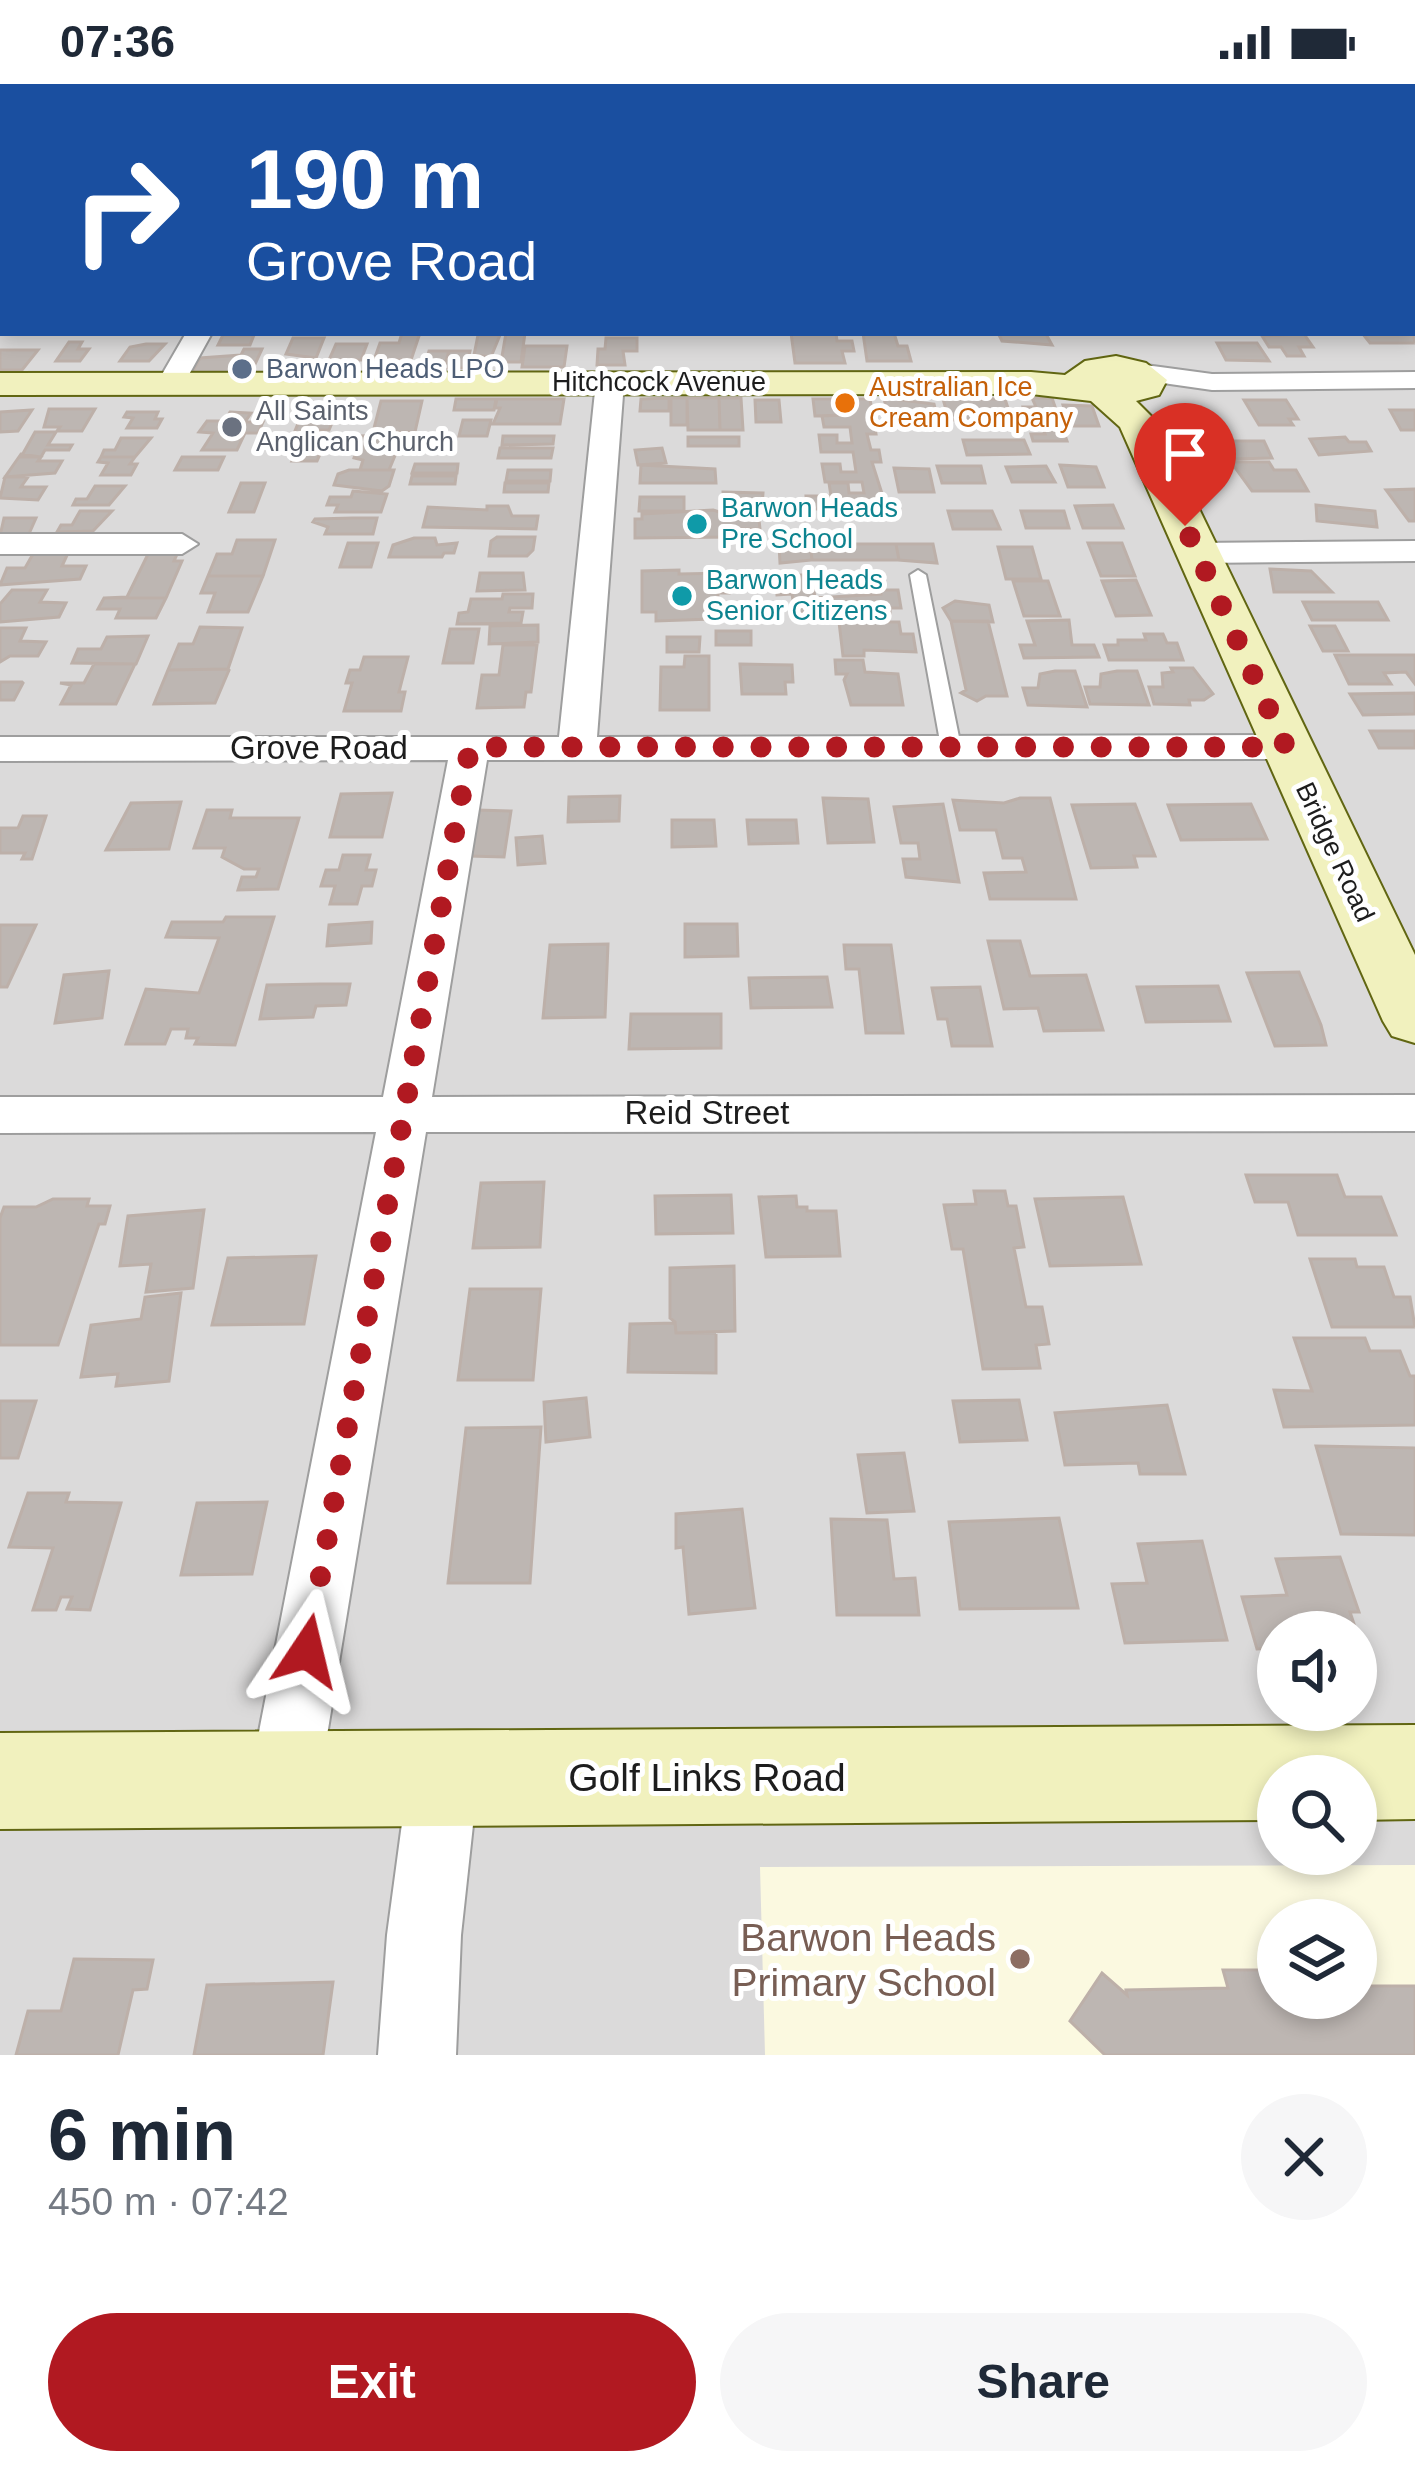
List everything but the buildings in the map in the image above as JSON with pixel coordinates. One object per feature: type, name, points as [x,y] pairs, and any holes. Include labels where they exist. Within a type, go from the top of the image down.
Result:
[{"type":"main road","name":"Hitchcock Avenue","points":[[0,384],[1030,383],[1115,376]]},
{"type":"main road","name":"Bridge Road","points":[[1115,376],[1415,1021]]},
{"type":"main road","name":"Golf Links Road","points":[[0,1781],[1415,1773]]},
{"type":"street","points":[[171,383],[198,336]]},
{"type":"street","name":"Hitchcock Avenue","points":[[1115,376],[1212,382],[1415,380]]},
{"type":"street","points":[[577,745],[610,382]]},
{"type":"street","points":[[0,544],[182,544]]},
{"type":"street","points":[[1197,553],[1415,551]]},
{"type":"street","points":[[285,1778],[470,747]]},
{"type":"street","name":"Grove Road","points":[[0,749],[1286,747]]},
{"type":"street","name":"Reid Street","points":[[0,1114],[1415,1113]]},
{"type":"street","points":[[417,2055],[424,1935],[443,1779]]},
{"type":"lane","points":[[918,575],[951,746]]},
{"type":"shaded area","points":[[0,336],[1415,336],[1415,2055],[0,2055]]},
{"type":"shaded area","name":"Barwon Heads Primary School","points":[[1257,1865],[1257,1875],[1377,1875],[1377,1865],[1415,1865],[1415,2055],[765,2055],[760,1867]]},
{"type":"place","name":"Barwon Heads LPO","points":[[242,369]]},
{"type":"place","name":"Australian Ice Cream Company","points":[[845,403]]},
{"type":"place","name":"All Saints Anglican Church","points":[[232,427]]},
{"type":"place","name":"Barwon Heads Pre School","points":[[697,524]]},
{"type":"place","name":"Barwon Heads Senior Citizens","points":[[682,596]]},
{"type":"place","name":"Barwon Heads Primary School","points":[[1020,1959]]},
{"type":"route","points":[[307,1651],[470,747],[1286,747],[1185,526]]}]
